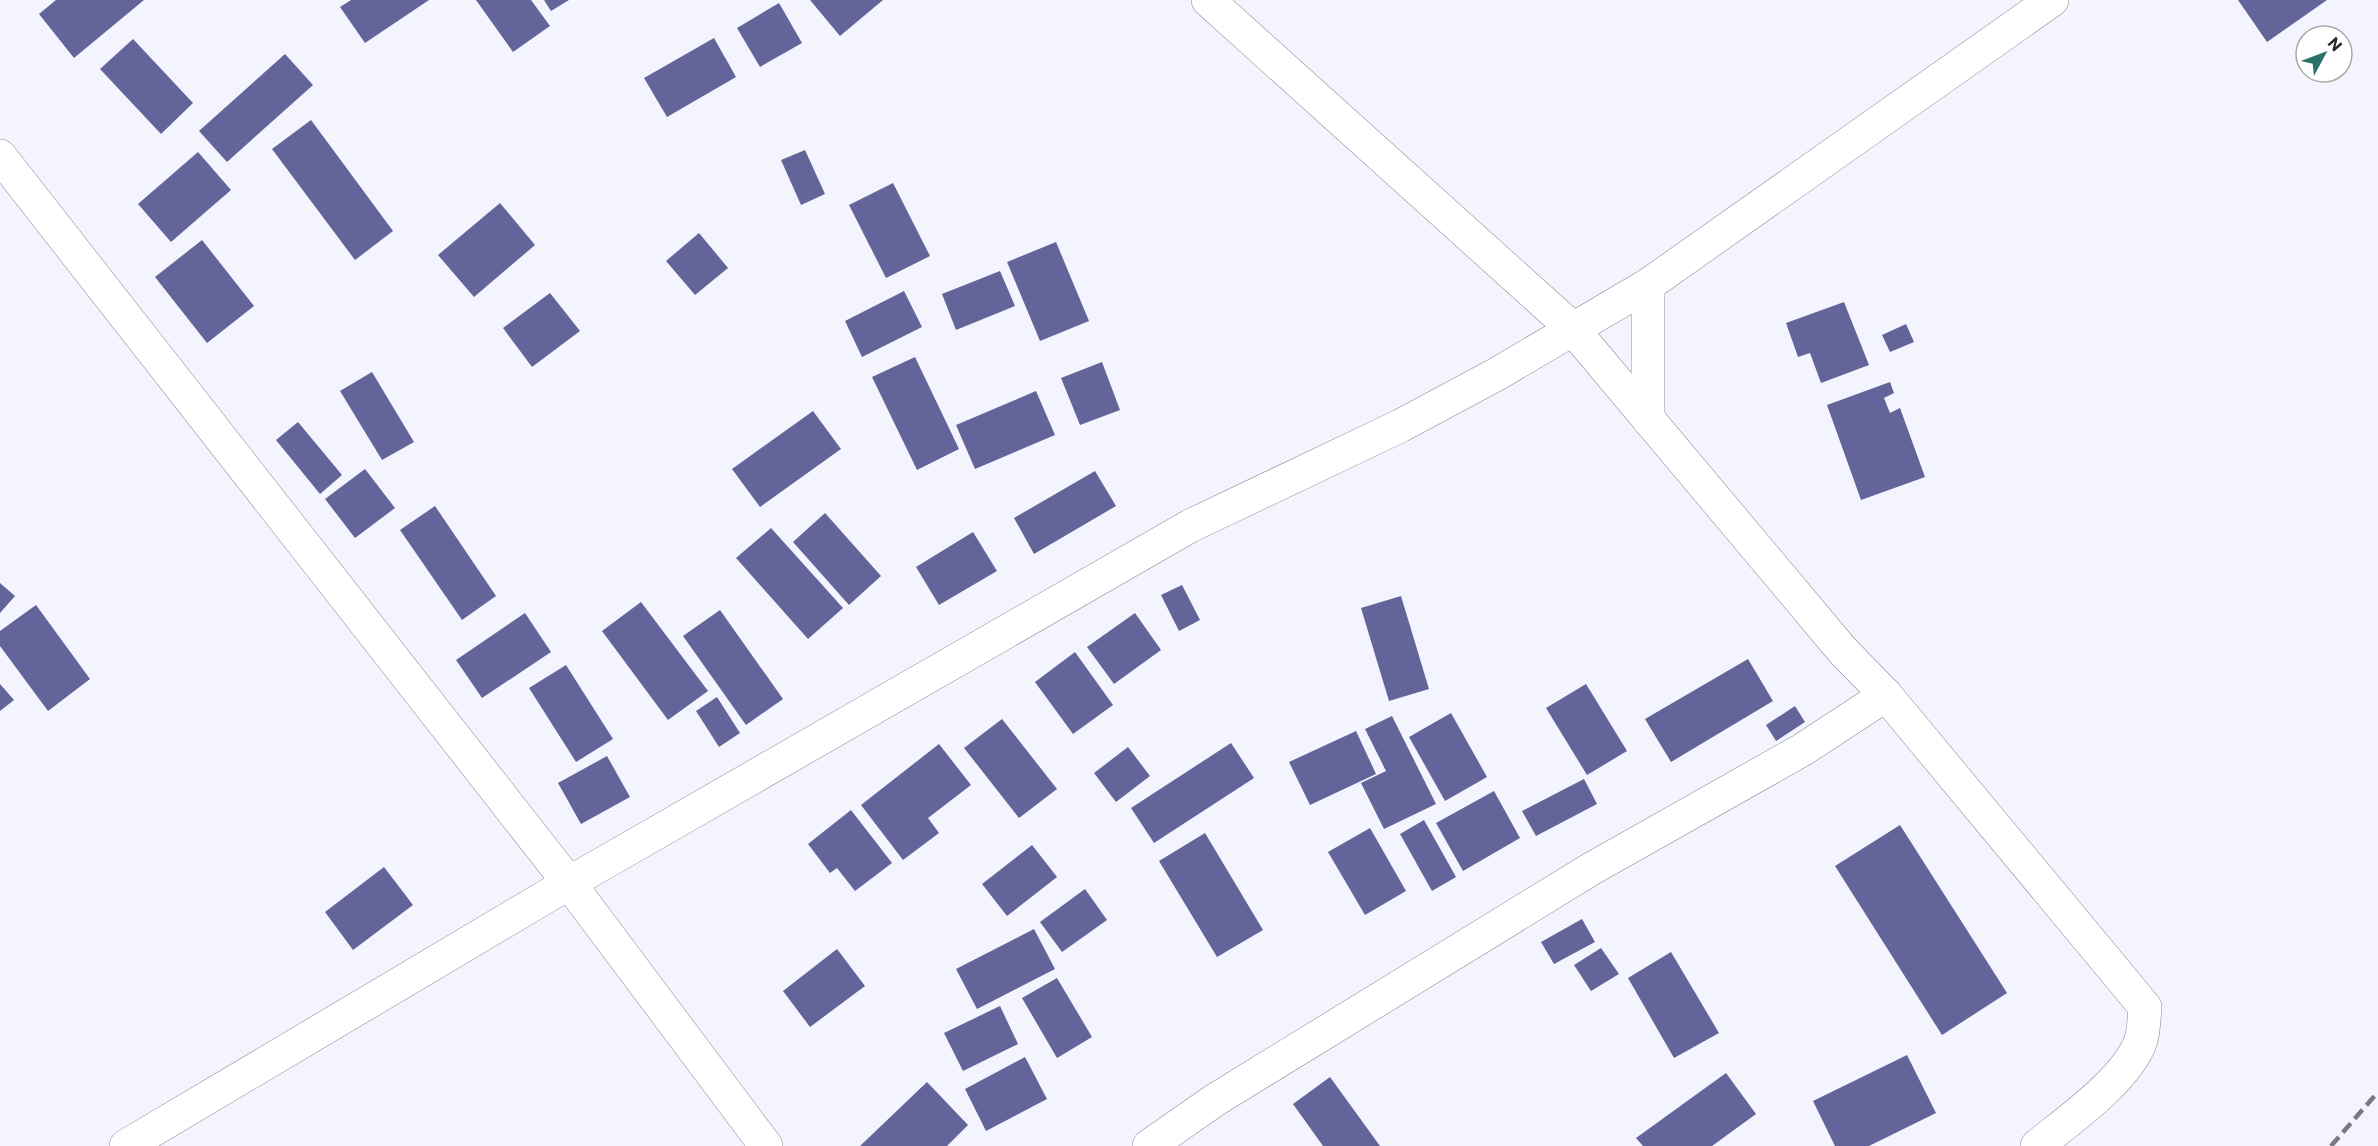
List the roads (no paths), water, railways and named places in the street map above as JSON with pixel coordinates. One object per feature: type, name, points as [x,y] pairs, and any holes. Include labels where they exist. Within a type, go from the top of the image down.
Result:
[{"type":"street","points":[[1208,0],[1572,328],[1843,651],[1886,695],[2145,1007],[2141,1040],[2127,1067],[2090,1102],[2037,1146]]},
{"type":"street","points":[[126,1146],[569,883],[1190,526],[1400,426],[1497,374],[1648,285],[2052,0]]},
{"type":"street","points":[[0,156],[569,883],[766,1146]]},
{"type":"street","points":[[1648,285],[1648,419]]},
{"type":"street","points":[[1149,1146],[1215,1100],[1571,881],[1802,750],[1886,695]]},
{"type":"railway","points":[[2331,1146],[2378,1092]]}]
